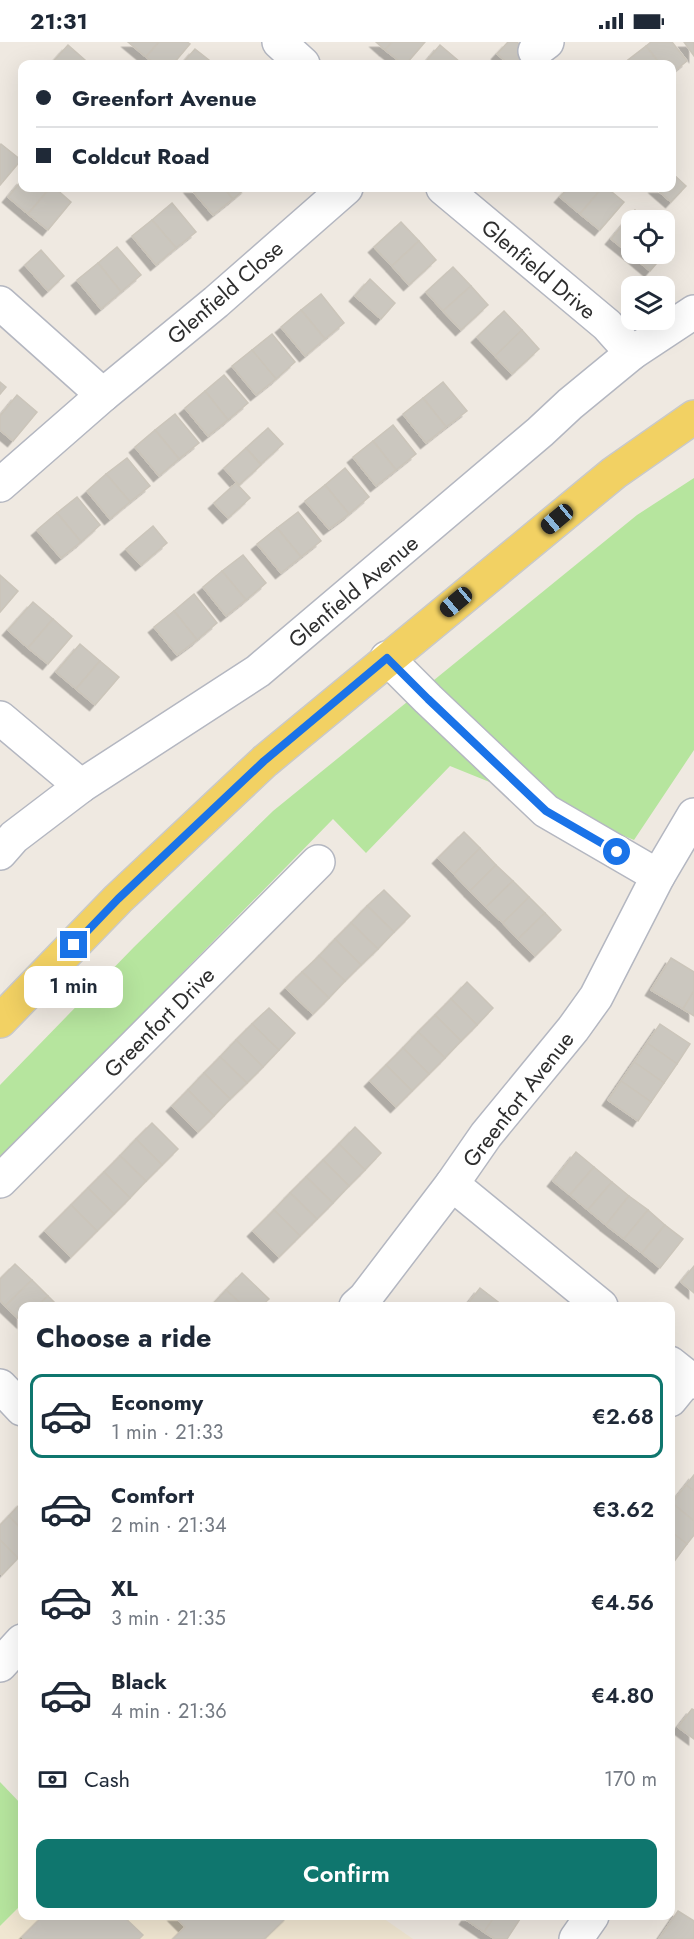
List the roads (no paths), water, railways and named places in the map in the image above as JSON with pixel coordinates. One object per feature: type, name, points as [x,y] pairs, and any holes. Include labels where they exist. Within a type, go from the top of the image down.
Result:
[{"type":"main road","points":[[0,1020],[118,899],[264,761],[614,473],[694,417]]},
{"type":"street","points":[[279,42],[299,60]]},
{"type":"street","name":"Glenfield Close","points":[[0,485],[341,192]]},
{"type":"street","name":"Glenfield Drive","points":[[448,192],[607,325],[632,353]]},
{"type":"street","points":[[0,303],[103,396]]},
{"type":"street","name":"Glenfield Avenue","points":[[0,853],[14,837],[81,786],[258,671],[570,404],[632,353],[694,312]]},
{"type":"street","points":[[387,658],[546,811],[658,876]]},
{"type":"street","points":[[0,718],[81,786]]},
{"type":"street","name":"Greenfort Avenue","points":[[360,1302],[452,1184],[486,1135],[573,1029],[596,997],[658,876],[694,815]]},
{"type":"street","name":"Greenfort Drive","points":[[0,1181],[318,862]]},
{"type":"street","points":[[452,1184],[596,1302]]},
{"type":"street","points":[[0,1386],[18,1405]]},
{"type":"street","points":[[0,1665],[18,1645]]},
{"type":"street","points":[[576,1939],[589,1920]]}]
